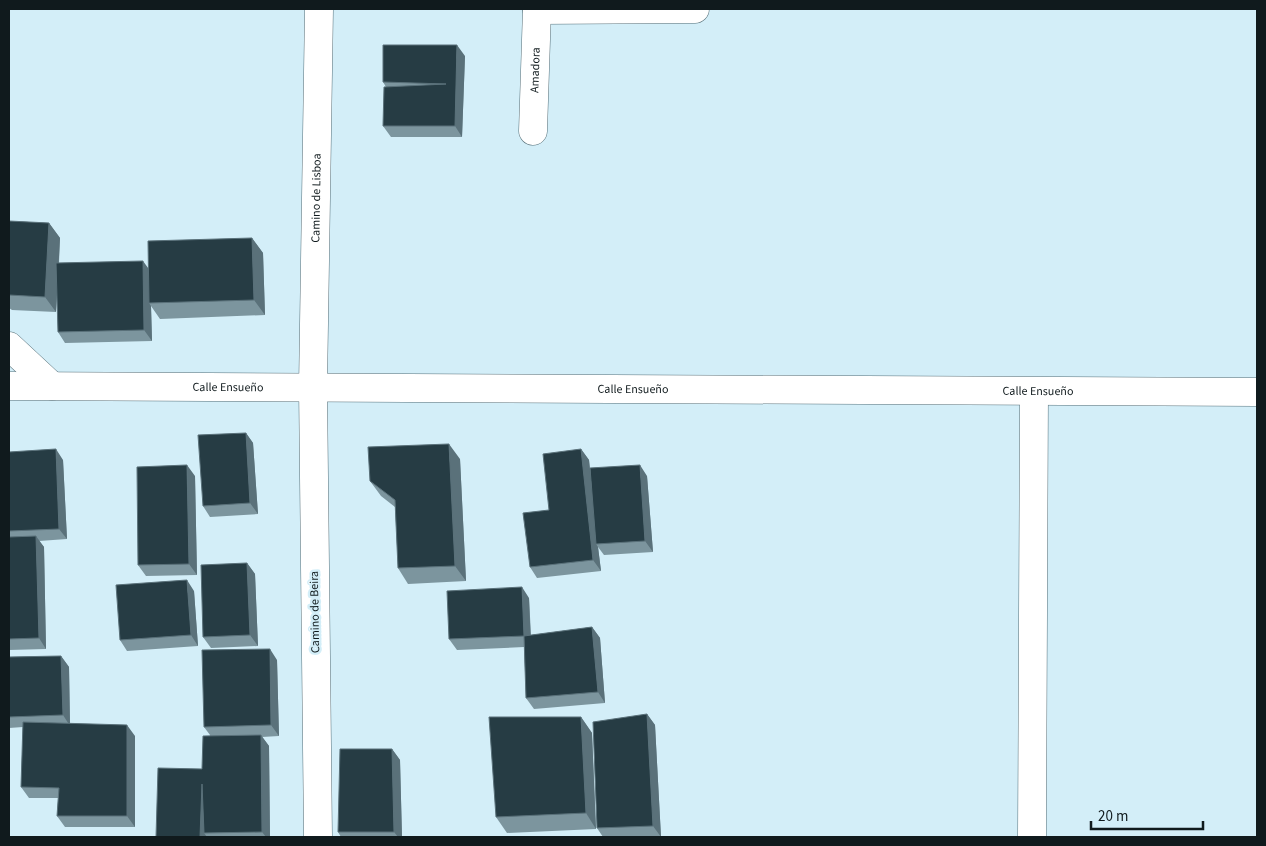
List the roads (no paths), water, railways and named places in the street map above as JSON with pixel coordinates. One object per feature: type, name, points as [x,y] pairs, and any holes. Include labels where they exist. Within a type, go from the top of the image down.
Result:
[{"type":"street","name":"Camino de Lisboa","points":[[313,388],[318,9]]},
{"type":"street","points":[[537,10],[695,9]]},
{"type":"street","name":"Amadora","points":[[533,131],[537,10]]},
{"type":"street","points":[[9,346],[52,386]]},
{"type":"street","name":"Calle Ensueño","points":[[9,386],[1257,392]]},
{"type":"street","name":"Camino de Beira","points":[[313,388],[318,837]]},
{"type":"street","points":[[1032,837],[1034,392]]}]
